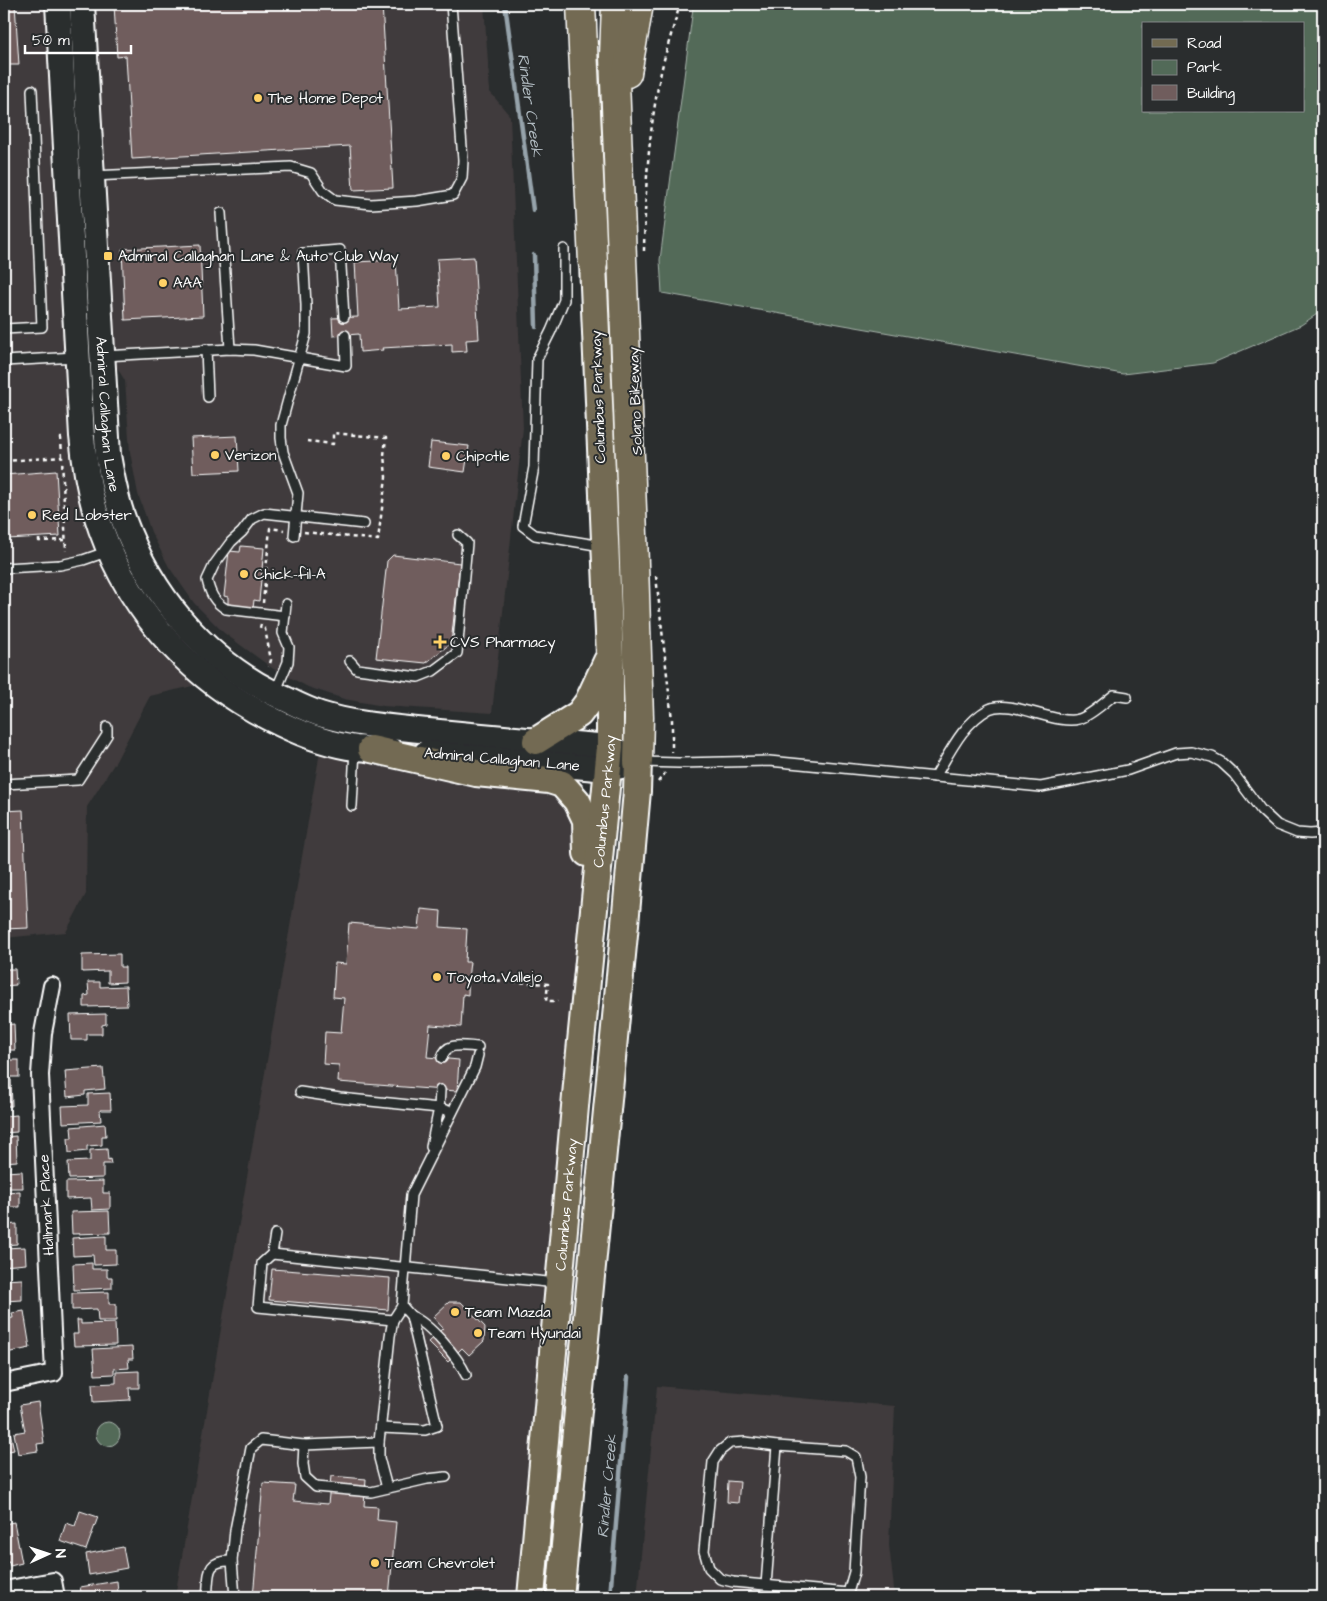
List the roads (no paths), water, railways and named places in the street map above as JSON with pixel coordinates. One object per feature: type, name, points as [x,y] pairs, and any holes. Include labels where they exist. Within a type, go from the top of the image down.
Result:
[{"type":"highway","points":[[565,4],[591,233]]},
{"type":"highway","name":"Columbus Parkway","points":[[581,4],[593,263]]},
{"type":"highway","name":"Columbus Parkway","points":[[616,4],[614,56],[633,534],[639,717],[638,762]]},
{"type":"highway","points":[[617,134],[639,4]]},
{"type":"main road","name":"Admiral Callaghan Lane","points":[[58,4],[90,357],[106,435],[112,478],[123,520],[140,559],[178,617],[198,638],[271,698],[340,720],[536,741],[609,758],[638,762]]},
{"type":"main road","name":"Admiral Callaghan Lane","points":[[82,4],[92,176],[90,357],[84,458],[94,506],[109,551],[140,605],[160,632],[186,652],[211,681],[249,708],[298,731],[363,749],[609,758]]},
{"type":"main road","name":"Columbus Parkway","points":[[532,1597],[585,1003],[609,758],[610,656],[593,263]]},
{"type":"main road","points":[[536,741],[579,714],[588,702],[610,656]]},
{"type":"main road","points":[[363,749],[476,773],[549,780],[562,784],[572,796],[586,821],[585,1003]]},
{"type":"main road","name":"Columbus Parkway","points":[[560,1597],[625,924],[638,762]]},
{"type":"main road","points":[[560,1283],[567,1286],[572,1297],[563,1431],[571,1489]]},
{"type":"main road","points":[[526,1597],[536,1550]]},
{"type":"street","name":"Hallmark Place","points":[[4,1383],[54,1373],[40,1075],[43,1033],[52,986]]},
{"type":"street","points":[[4,1590],[52,1581],[56,1597]]},
{"type":"lane","points":[[92,176],[291,167],[311,173],[323,191],[335,200],[371,204],[417,201],[453,195],[462,178],[463,160],[451,4]]},
{"type":"lane","points":[[4,329],[42,327],[32,90]]},
{"type":"lane","points":[[221,213],[230,348]]},
{"type":"lane","points":[[564,249],[564,300],[537,359],[534,466],[523,526],[535,535],[605,546]]},
{"type":"lane","points":[[294,536],[298,493],[284,452],[281,425],[306,334],[302,253],[340,250],[344,317]]},
{"type":"lane","points":[[4,360],[90,357],[230,348],[254,350],[346,366],[344,335]]},
{"type":"lane","points":[[206,349],[208,397]]},
{"type":"lane","points":[[285,616],[226,609],[212,597],[207,580],[214,565],[252,518],[264,513],[364,524]]},
{"type":"lane","points":[[350,661],[357,669],[418,677],[433,672],[457,653],[467,543],[458,535]]},
{"type":"lane","points":[[4,568],[60,564],[83,560],[109,551]]},
{"type":"lane","points":[[271,698],[288,662],[289,647],[283,633],[286,604]]},
{"type":"lane","points":[[935,777],[960,735],[991,708],[1008,707],[1057,718],[1078,720],[1114,695],[1127,697]]},
{"type":"lane","points":[[4,784],[78,780],[107,735],[107,727]]},
{"type":"lane","points":[[352,806],[363,749]]},
{"type":"lane","points":[[638,762],[769,761],[1041,787],[1128,770],[1176,753],[1191,752],[1212,757],[1221,762],[1234,774],[1261,810],[1277,824],[1297,833],[1323,833]]},
{"type":"lane","points":[[387,1488],[379,1458],[381,1428],[390,1336],[393,1320],[402,1306],[411,1195],[475,1067],[478,1051],[452,1046],[444,1052],[442,1058]]},
{"type":"lane","points":[[428,1160],[439,1108],[440,1090]]},
{"type":"lane","points":[[300,1092],[439,1108],[452,1112]]},
{"type":"lane","points":[[275,1234],[272,1254],[262,1263],[258,1306],[393,1320]]},
{"type":"lane","points":[[272,1254],[560,1283]]},
{"type":"lane","points":[[402,1306],[411,1316],[420,1320],[460,1361],[466,1375]]},
{"type":"lane","points":[[381,1428],[425,1430],[437,1426],[411,1316]]},
{"type":"lane","points":[[235,1597],[232,1561],[235,1530],[251,1448],[262,1440],[304,1445],[380,1442]]},
{"type":"lane","points":[[745,1442],[777,1446],[846,1451],[856,1457],[860,1476],[854,1572],[849,1595],[733,1582],[720,1579],[709,1568],[704,1551],[713,1462],[720,1451],[730,1443],[745,1442]]},
{"type":"lane","points":[[304,1445],[302,1464],[305,1477],[316,1487],[371,1492],[446,1477]]},
{"type":"lane","points":[[766,1585],[777,1446]]},
{"type":"lane","points":[[207,1597],[211,1567],[216,1562],[232,1561]]},
{"type":"waterway","name":"Rindler Creek","points":[[505,4],[533,210]]},
{"type":"waterway","name":"Rindler Creek","points":[[534,255],[536,327]]},
{"type":"waterway","name":"Rindler Creek","points":[[610,1597],[628,1377]]},
{"type":"place","name":"The Home Depot","points":[[258,98]]},
{"type":"place","name":"Admiral Callaghan Lane & Auto Club Way","points":[[108,256]]},
{"type":"place","name":"AAA","points":[[163,283]]},
{"type":"place","name":"Verizon","points":[[215,455]]},
{"type":"place","name":"Chipotle","points":[[446,456]]},
{"type":"place","name":"Red Lobster","points":[[32,515]]},
{"type":"place","name":"Chick-fil-A","points":[[244,574]]},
{"type":"place","name":"CVS Pharmacy","points":[[440,642]]},
{"type":"place","name":"Toyota Vallejo","points":[[437,977]]},
{"type":"place","name":"Team Mazda","points":[[455,1312]]},
{"type":"place","name":"Team Hyundai","points":[[478,1333]]},
{"type":"place","name":"Team Chevrolet","points":[[375,1563]]}]
